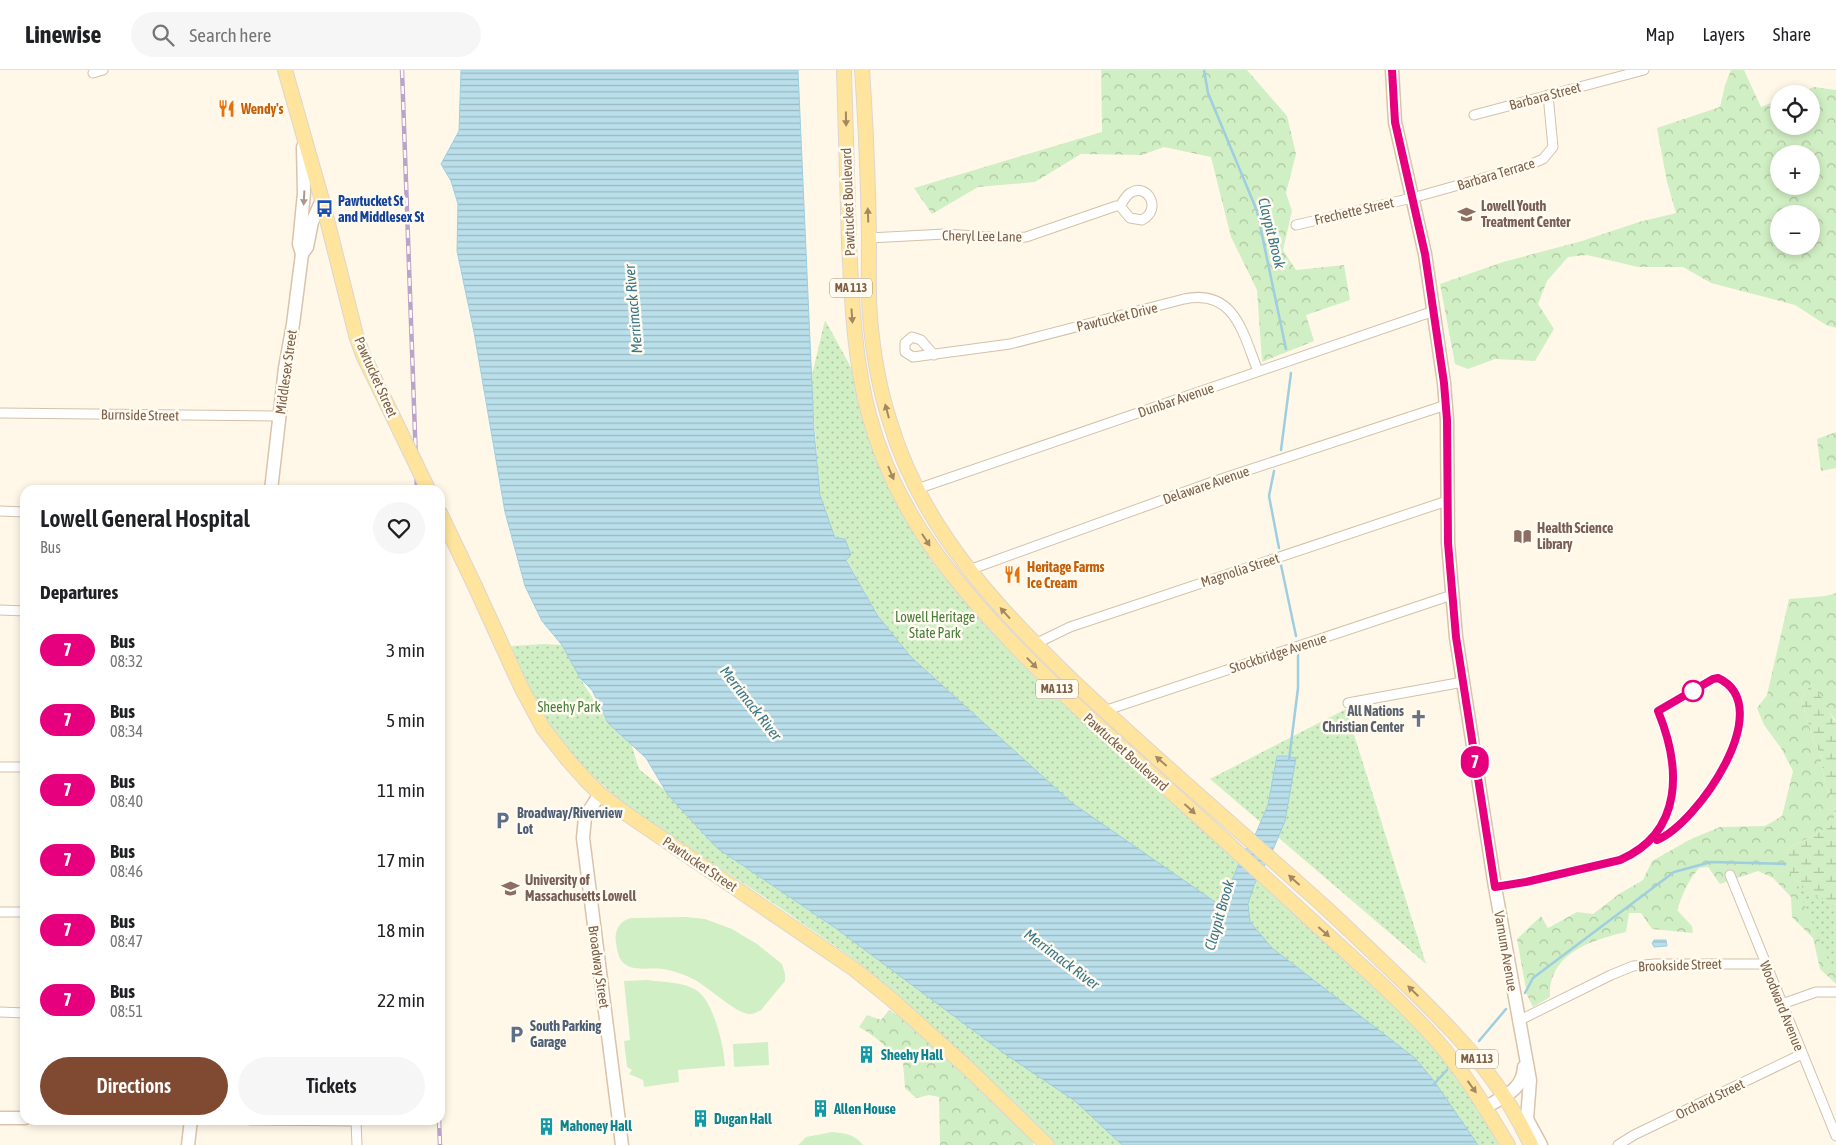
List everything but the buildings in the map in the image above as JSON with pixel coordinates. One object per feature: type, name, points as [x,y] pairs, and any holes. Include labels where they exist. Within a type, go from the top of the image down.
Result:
[{"type":"main road","name":"Middlesex Street","points":[[286,70],[322,200],[312,222],[307,247],[302,254]]},
{"type":"main road","name":"Pawtucket Boulevard","points":[[844,70],[854,338],[858,365],[869,415],[879,444],[902,498],[922,534],[943,566],[994,624],[1058,690],[1262,875],[1430,1033],[1459,1069],[1486,1108]]},
{"type":"main road","name":"Pawtucket Boulevard","points":[[862,70],[869,238],[870,316],[879,380],[890,424],[917,489],[938,528],[993,600],[1035,644],[1104,711],[1250,839],[1358,938],[1442,1020],[1477,1058],[1503,1097]]},
{"type":"main road","name":"Varnum Avenue","points":[[1392,70],[1395,122],[1425,254],[1446,404],[1447,501],[1456,637],[1484,818],[1518,1021],[1530,1080],[1527,1119],[1541,1145]]},
{"type":"main road","name":"Middlesex Street","points":[[273,485],[302,254],[299,244],[304,193],[303,132]]},
{"type":"main road","name":"Pawtucket Street","points":[[322,200],[349,310],[363,355],[426,485]]},
{"type":"main road","name":"Pawtucket Street","points":[[445,524],[533,711],[568,760],[600,794],[854,969],[890,998],[971,1071],[1047,1145]]},
{"type":"main road","name":"Broadway Street","points":[[600,794],[585,817],[582,838],[622,1145]]},
{"type":"main road","name":"Varnum Avenue","points":[[1486,1108],[1520,1084],[1524,1077],[1525,1059]]},
{"type":"main road","points":[[1503,1097],[1518,1100],[1528,1095]]},
{"type":"main road","name":"MA 113","points":[[1503,1097],[1531,1145]]},
{"type":"main road","name":"MA 113","points":[[1486,1108],[1508,1145]]},
{"type":"main road","points":[[0,1118],[20,1118]]},
{"type":"main road","points":[[188,1145],[190,1125]]},
{"type":"street","points":[[93,73],[103,70]]},
{"type":"street","name":"Barbara Street","points":[[1474,115],[1644,70]]},
{"type":"street","name":"Barbara Terrace","points":[[1412,198],[1527,166],[1543,159],[1554,147],[1548,95]]},
{"type":"street","name":"Frechette Street","points":[[1296,225],[1412,198]]},
{"type":"street","name":"Cheryl Lee Lane","points":[[869,238],[945,234],[1006,238],[1026,237],[1120,206]]},
{"type":"street","name":"Pawtucket Drive","points":[[934,355],[1018,342],[1184,299],[1200,297],[1216,300],[1229,309],[1238,323],[1258,372]]},
{"type":"street","name":"Dunbar Avenue","points":[[917,489],[1434,311]]},
{"type":"street","name":"Delaware Avenue","points":[[969,570],[1215,481],[1446,404]]},
{"type":"street","name":"Burnside Street","points":[[0,413],[280,416]]},
{"type":"street","name":"Magnolia Street","points":[[1035,644],[1070,627],[1447,501]]},
{"type":"street","points":[[0,512],[20,512]]},
{"type":"street","name":"Stockbridge Avenue","points":[[1104,711],[1452,595]]},
{"type":"street","points":[[0,610],[20,611]]},
{"type":"street","points":[[1348,703],[1463,682]]},
{"type":"street","points":[[0,767],[20,767]]},
{"type":"street","name":"Woodward Avenue","points":[[1730,875],[1836,1136]]},
{"type":"street","points":[[0,912],[20,912]]},
{"type":"street","name":"Brookside Street","points":[[1518,1021],[1611,974],[1633,966],[1655,964],[1765,964]]},
{"type":"street","points":[[1782,1004],[1816,992],[1836,992]]},
{"type":"street","points":[[0,1012],[20,1012]]},
{"type":"street","name":"Orchard Street","points":[[1618,1145],[1802,1054]]},
{"type":"street","points":[[356,1125],[357,1145]]},
{"type":"green space","points":[[1101,70],[1247,70],[1287,116],[1296,154],[1286,193],[1292,211],[1283,250],[1296,270],[1344,265],[1350,300],[1306,315],[1314,341],[1262,362],[1257,290],[1231,237],[1211,157],[1164,147],[1142,155],[1081,154],[1035,182],[978,187],[932,214],[914,188],[1102,132]]},
{"type":"green space","points":[[1731,70],[1744,70],[1761,107],[1770,104],[1770,135],[1820,135],[1820,88],[1836,90],[1836,328],[1826,325],[1795,305],[1711,283],[1683,267],[1638,267],[1587,255],[1568,257],[1547,281],[1538,304],[1554,329],[1535,361],[1495,359],[1468,369],[1455,364],[1440,284],[1503,262],[1676,213],[1667,182],[1657,128],[1720,107]]},
{"type":"green space","name":"Lowell Heritage State Park","points":[[825,320],[853,371],[869,434],[889,484],[931,561],[984,624],[1042,684],[1381,991],[1440,1052],[1502,1145],[1478,1145],[1434,1081],[1415,1058],[1272,948],[1250,922],[1221,907],[1072,803],[911,657],[877,615],[835,538],[820,495],[811,379]]},
{"type":"green space","points":[[1836,432],[1836,468],[1821,471],[1817,439]]},
{"type":"green space","points":[[1836,593],[1836,724],[1811,684],[1801,699],[1814,742],[1820,753],[1825,784],[1835,805],[1834,824],[1786,850],[1797,881],[1836,905],[1836,984],[1820,969],[1813,938],[1792,917],[1791,897],[1773,878],[1758,871],[1720,884],[1708,867],[1699,868],[1691,878],[1677,910],[1692,926],[1693,933],[1652,929],[1641,913],[1629,913],[1626,932],[1599,939],[1574,951],[1564,960],[1556,970],[1551,982],[1550,997],[1533,1007],[1527,995],[1517,939],[1541,916],[1548,928],[1577,912],[1593,914],[1619,894],[1643,880],[1652,861],[1691,839],[1720,827],[1765,826],[1782,816],[1793,771],[1781,748],[1764,725],[1757,708],[1767,695],[1789,599],[1826,596]]},
{"type":"green space","name":"Sheehy Park","points":[[562,645],[608,723],[631,743],[639,769],[666,791],[717,848],[834,927],[1075,1101],[1122,1145],[1054,1145],[988,1078],[863,966],[767,899],[649,821],[607,788],[587,770],[552,727],[529,688],[511,646]]},
{"type":"green space","points":[[1811,684],[1823,699],[1836,724],[1836,905],[1801,884],[1790,873],[1785,863],[1786,850],[1834,824],[1835,805],[1825,784],[1820,753],[1814,742],[1801,699]]},
{"type":"green space","points":[[1346,709],[1426,964],[1210,779]]},
{"type":"green space","points":[[1795,883],[1826,903],[1836,907],[1836,978]]},
{"type":"green space","points":[[686,917],[705,919],[732,929],[757,944],[782,964],[785,981],[761,1010],[753,1014],[745,1013],[731,1006],[688,976],[663,969],[634,968],[628,966],[619,957],[616,933],[621,923],[631,918]]},
{"type":"green space","points":[[647,980],[685,985],[696,990],[702,996],[708,1004],[717,1025],[725,1066],[678,1070],[679,1082],[644,1087],[643,1080],[629,1074],[632,1070],[627,1067],[624,1041],[630,1040],[624,981]]},
{"type":"green space","points":[[889,1010],[959,1066],[1034,1140],[1033,1145],[940,1145],[939,1097],[929,1095],[916,1098],[905,1088],[903,1062],[894,1060],[884,1045],[859,1027],[867,1015],[881,1020]]},
{"type":"green space","points":[[768,1042],[769,1065],[734,1067],[733,1044]]},
{"type":"green space","points":[[832,1132],[849,1135],[856,1138],[863,1145],[798,1145],[806,1137]]},
{"type":"water","name":"Merrimack River","points":[[461,70],[798,70],[814,431],[820,495],[835,538],[845,539],[851,555],[846,560],[877,615],[911,657],[1072,803],[1221,906],[1244,852],[1256,833],[1268,805],[1277,756],[1296,758],[1285,821],[1272,852],[1254,885],[1248,904],[1250,922],[1272,948],[1415,1058],[1434,1081],[1478,1145],[1122,1145],[1075,1101],[1005,1054],[834,927],[717,848],[668,795],[646,758],[608,723],[592,690],[580,678],[562,645],[542,621],[525,586],[505,512],[474,332],[457,251],[458,204],[451,181],[441,164],[459,131]]},
{"type":"water","points":[[1654,940],[1666,940],[1667,946],[1654,947],[1652,943]]},
{"type":"waterway","name":"Claypit Brook","points":[[1204,70],[1208,93],[1257,211],[1286,349]]},
{"type":"waterway","name":"Claypit Brook","points":[[1281,450],[1291,373]]},
{"type":"waterway","name":"Claypit Brook","points":[[1274,471],[1269,496],[1279,548]]},
{"type":"waterway","name":"Claypit Brook","points":[[1281,565],[1296,636]]},
{"type":"waterway","name":"Claypit Brook","points":[[1289,760],[1298,688],[1298,652]]},
{"type":"waterway","points":[[1525,993],[1533,978],[1674,872],[1711,862],[1785,864]]},
{"type":"waterway","points":[[1479,1041],[1506,1009]]},
{"type":"waterway","points":[[1433,1085],[1447,1070]]},
{"type":"railway","points":[[402,70],[417,485]]},
{"type":"railway","points":[[439,1125],[440,1145]]},
{"type":"bus line","name":"7","points":[[1392,70],[1395,122],[1425,254],[1444,383],[1447,420],[1448,543],[1456,637],[1495,887],[1526,882],[1620,860],[1630,856],[1648,843],[1667,814],[1673,791],[1674,777],[1669,743],[1658,711],[1713,679],[1718,678],[1731,687],[1737,696],[1740,706],[1737,732],[1732,748],[1726,763],[1705,797],[1686,820],[1666,837],[1657,840]]},
{"type":"place","name":"Wendy's","points":[[227,109]]},
{"type":"place","name":"Pawtucket St and Middlesex St","points":[[324,209]]},
{"type":"place","name":"Lowell Youth Treatment Center","points":[[1467,214]]},
{"type":"place","name":"Health Science Library","points":[[1523,536]]},
{"type":"place","name":"Heritage Farms Ice Cream","points":[[1013,575]]},
{"type":"place","name":"All Nations Christian Center","points":[[1418,719]]},
{"type":"place","name":"Broadway/Riverview Lot","points":[[503,821]]},
{"type":"place","name":"University of Massachusetts Lowell","points":[[511,888]]},
{"type":"place","name":"South Parking Garage","points":[[516,1034]]},
{"type":"place","name":"Sheehy Hall","points":[[867,1055]]},
{"type":"place","name":"Allen House","points":[[820,1109]]},
{"type":"place","name":"Dugan Hall","points":[[700,1119]]},
{"type":"place","name":"Mahoney Hall","points":[[546,1126]]}]
